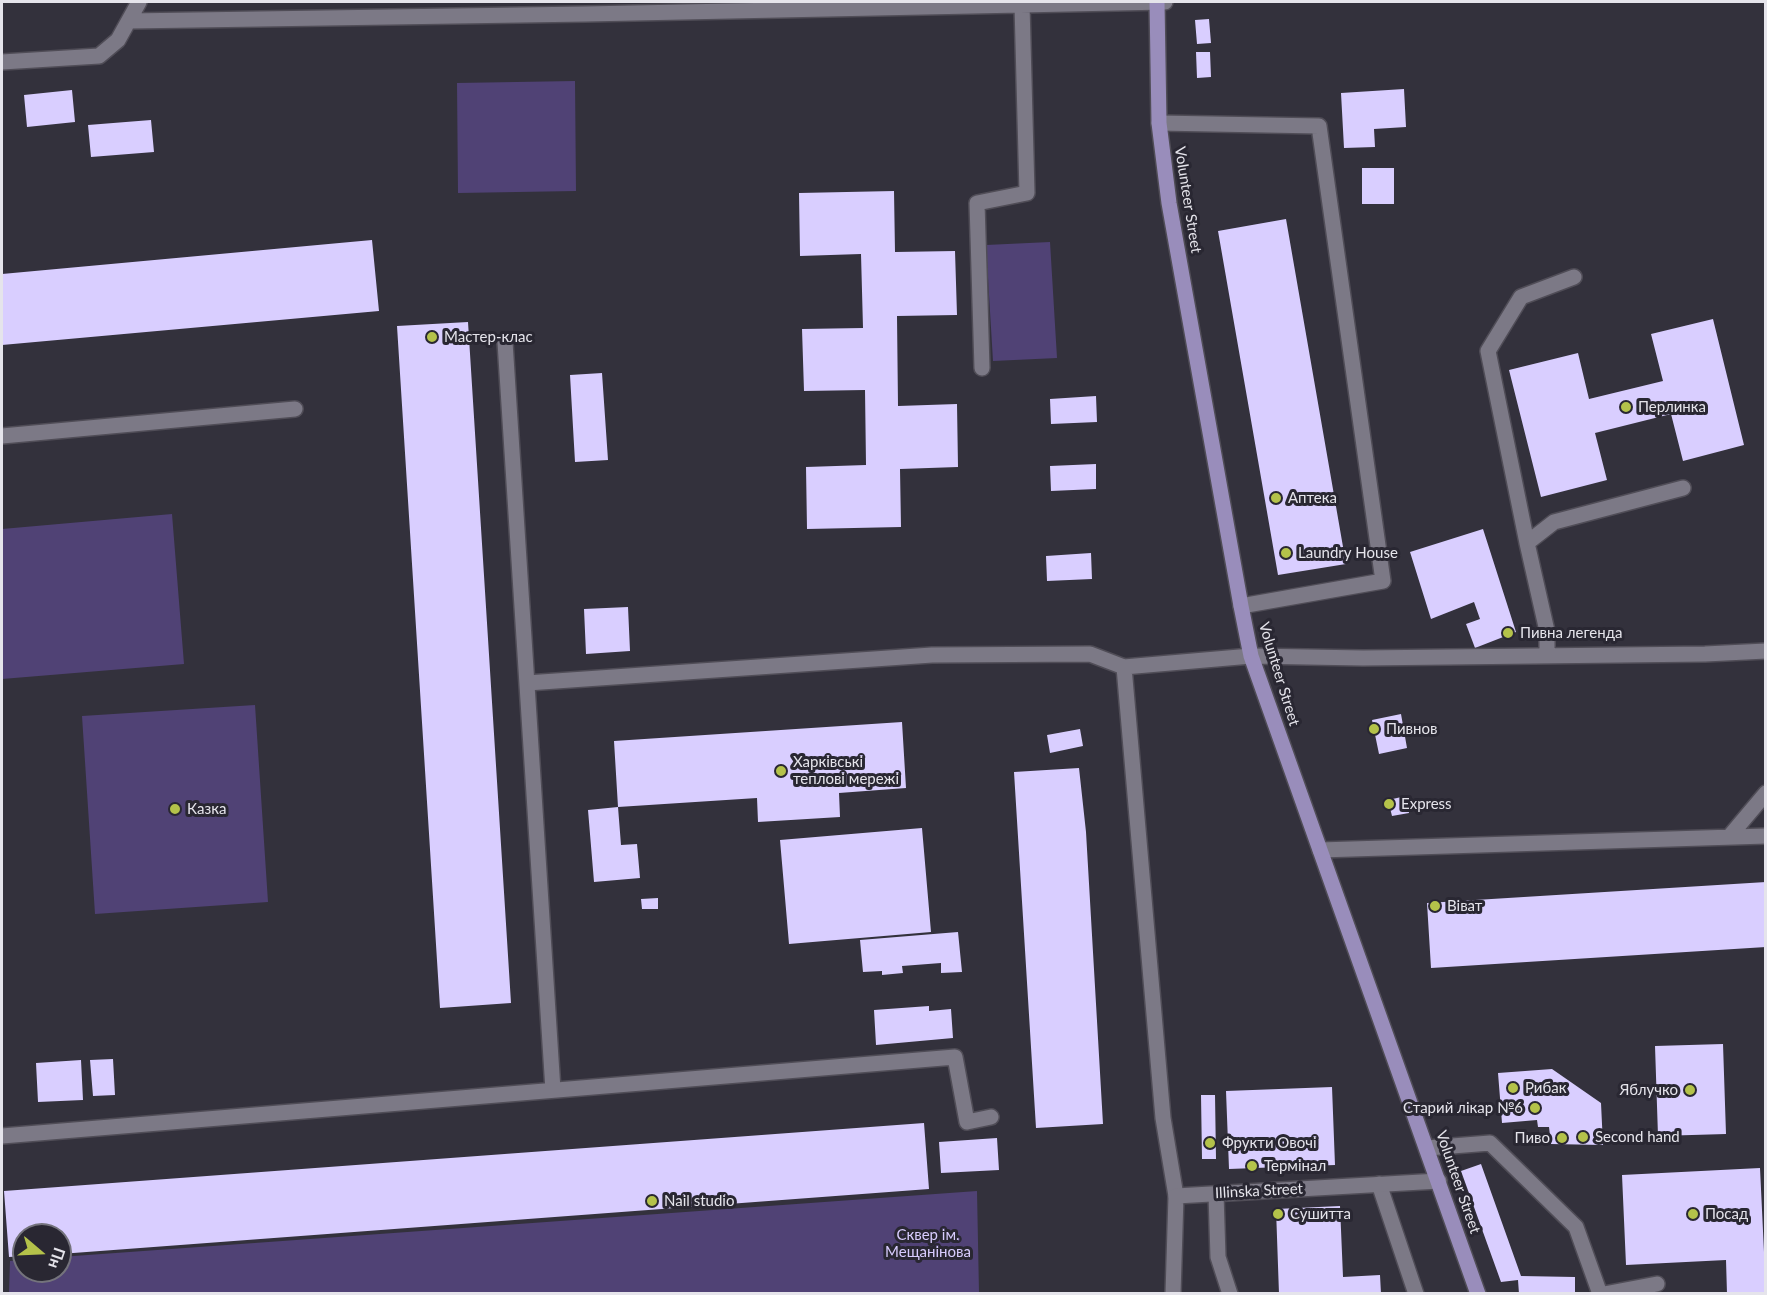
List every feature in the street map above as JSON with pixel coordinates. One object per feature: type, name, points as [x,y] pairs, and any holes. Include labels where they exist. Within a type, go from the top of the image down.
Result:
[{"type":"main road","name":"Volunteer Street","points":[[1159,2],[1159,123],[1169,203],[1251,656],[1478,1293]]},
{"type":"street","points":[[2,63],[99,56],[118,40],[140,2]]},
{"type":"street","points":[[129,21],[1159,2]]},
{"type":"street","points":[[982,368],[977,203],[1027,193],[1023,5]]},
{"type":"street","points":[[1159,123],[1319,126],[1383,580],[1241,606]]},
{"type":"street","points":[[1547,656],[1547,631],[1488,351],[1521,297],[1574,277]]},
{"type":"street","points":[[505,342],[554,1090]]},
{"type":"street","points":[[2,436],[295,409]]},
{"type":"street","points":[[1527,543],[1554,522],[1683,488]]},
{"type":"street","points":[[527,683],[932,655],[1090,654],[1124,667],[1251,656],[1363,658],[1705,654],[1766,651]]},
{"type":"street","points":[[1124,667],[1163,1118],[1176,1196],[1173,1293]]},
{"type":"street","points":[[1729,837],[1766,793]]},
{"type":"street","points":[[1320,850],[1766,836]]},
{"type":"street","points":[[2,1136],[955,1057],[967,1122],[991,1117]]},
{"type":"street","points":[[1427,1148],[1490,1143],[1576,1227],[1602,1293],[1657,1284]]},
{"type":"street","name":"Illinska Street","points":[[1176,1196],[1439,1181]]},
{"type":"street","points":[[1379,1184],[1416,1293]]},
{"type":"street","points":[[1216,1194],[1218,1257],[1230,1293]]},
{"type":"green space","points":[[575,81],[576,191],[458,193],[457,83]]},
{"type":"green space","points":[[1050,242],[1057,358],[993,361],[986,245]]},
{"type":"green space","points":[[172,514],[184,664],[2,679],[2,529]]},
{"type":"green space","name":"Казка","points":[[255,705],[268,902],[95,914],[82,716]]},
{"type":"green space","name":"Сквер ім. Мещанінова","points":[[977,1191],[979,1293],[9,1293],[10,1261],[12,1261],[12,1283],[72,1283],[72,1256]]},
{"type":"building","points":[[1209,19],[1211,43],[1197,44],[1195,20]]},
{"type":"building","points":[[1196,52],[1210,52],[1211,77],[1197,78]]},
{"type":"building","points":[[1404,89],[1406,127],[1374,129],[1375,147],[1344,148],[1341,93]]},
{"type":"building","points":[[72,90],[75,122],[27,127],[24,95]]},
{"type":"building","points":[[151,120],[154,152],[91,157],[88,125]]},
{"type":"building","points":[[1362,168],[1394,168],[1394,204],[1362,204]]},
{"type":"building","points":[[894,191],[895,252],[955,251],[957,315],[897,316],[898,406],[957,404],[958,467],[900,469],[901,527],[807,529],[806,467],[866,465],[865,390],[804,391],[802,329],[863,328],[861,254],[800,256],[799,193]]},
{"type":"building","points":[[1286,219],[1346,564],[1278,575],[1218,231]]},
{"type":"building","points":[[372,240],[379,311],[2,345],[2,274]]},
{"type":"building","name":"Перлинка","points":[[1713,319],[1744,445],[1683,461],[1671,414],[1595,433],[1607,480],[1541,497],[1509,370],[1578,353],[1589,399],[1663,381],[1651,334]]},
{"type":"building","points":[[468,322],[511,1003],[440,1008],[397,326]]},
{"type":"building","points":[[602,373],[608,460],[575,462],[570,375]]},
{"type":"building","points":[[1096,396],[1097,422],[1051,424],[1050,399]]},
{"type":"building","points":[[1096,464],[1096,489],[1051,491],[1050,466]]},
{"type":"building","points":[[1483,529],[1516,632],[1475,648],[1466,624],[1480,619],[1474,602],[1431,619],[1410,552]]},
{"type":"building","points":[[1091,553],[1092,579],[1047,581],[1046,556]]},
{"type":"building","points":[[628,607],[630,651],[586,654],[584,609]]},
{"type":"building","points":[[1401,714],[1407,748],[1379,754],[1372,720]]},
{"type":"building","points":[[902,722],[906,788],[839,793],[840,817],[758,822],[757,798],[618,807],[614,741]]},
{"type":"building","points":[[1080,729],[1083,746],[1050,753],[1047,735]]},
{"type":"building","points":[[1079,768],[1086,832],[1103,1124],[1036,1128],[1014,772]]},
{"type":"building","points":[[1406,796],[1409,813],[1392,816],[1388,800]]},
{"type":"building","points":[[618,807],[621,845],[637,844],[640,878],[594,882],[588,810]]},
{"type":"building","points":[[922,828],[931,932],[789,944],[780,840]]},
{"type":"building","points":[[1766,882],[1766,947],[1431,968],[1427,903]]},
{"type":"building","points":[[658,898],[658,909],[642,909],[641,899]]},
{"type":"building","points":[[958,932],[962,972],[941,973],[941,963],[902,966],[903,973],[882,975],[882,971],[863,972],[860,940]]},
{"type":"building","points":[[929,1006],[929,1011],[951,1009],[953,1038],[876,1045],[874,1010]]},
{"type":"building","name":"Яблучко","points":[[1723,1044],[1726,1134],[1658,1136],[1655,1046]]},
{"type":"building","points":[[113,1059],[115,1095],[93,1096],[90,1060]]},
{"type":"building","points":[[81,1060],[83,1100],[38,1102],[36,1063]]},
{"type":"building","points":[[1552,1069],[1601,1103],[1603,1145],[1551,1144],[1549,1127],[1538,1127],[1537,1120],[1502,1123],[1498,1073]]},
{"type":"building","points":[[1332,1087],[1335,1165],[1229,1169],[1226,1091]]},
{"type":"building","points":[[1201,1095],[1215,1095],[1216,1159],[1202,1159]]},
{"type":"building","points":[[924,1123],[929,1189],[72,1253],[72,1223],[12,1223],[12,1257],[9,1257],[4,1191]]},
{"type":"building","points":[[997,1138],[999,1170],[941,1173],[939,1142]]},
{"type":"building","points":[[1481,1164],[1521,1276],[1575,1277],[1575,1294],[1519,1294],[1518,1280],[1501,1282],[1461,1171]]},
{"type":"building","name":"Посад","points":[[1760,1168],[1766,1294],[1727,1294],[1726,1260],[1626,1265],[1622,1175]]},
{"type":"building","points":[[1340,1206],[1343,1277],[1380,1275],[1381,1294],[1279,1294],[1276,1209]]},
{"type":"place","name":"Мастер-клас","points":[[432,337]]},
{"type":"place","name":"Перлинка","points":[[1626,407]]},
{"type":"place","name":"Аптека","points":[[1276,498]]},
{"type":"place","name":"Laundry House","points":[[1286,553]]},
{"type":"place","name":"Пивна легенда","points":[[1508,633]]},
{"type":"place","name":"Пивнов","points":[[1374,729]]},
{"type":"place","name":"Харківські теплові мережі","points":[[781,771]]},
{"type":"place","name":"Express","points":[[1389,804]]},
{"type":"place","name":"Казка","points":[[175,809]]},
{"type":"place","name":"Віват","points":[[1435,906]]},
{"type":"place","name":"Рибак","points":[[1513,1088]]},
{"type":"place","name":"Яблучко","points":[[1690,1090]]},
{"type":"place","name":"Старий лікар №6","points":[[1535,1108]]},
{"type":"place","name":"Second hand","points":[[1583,1137]]},
{"type":"place","name":"Пиво","points":[[1562,1138]]},
{"type":"place","name":"Фрукти Овочі","points":[[1210,1143]]},
{"type":"place","name":"Термінал","points":[[1252,1166]]},
{"type":"place","name":"Nail studio","points":[[652,1201]]},
{"type":"place","name":"Сушитта","points":[[1278,1214]]},
{"type":"place","name":"Посад","points":[[1693,1214]]}]
